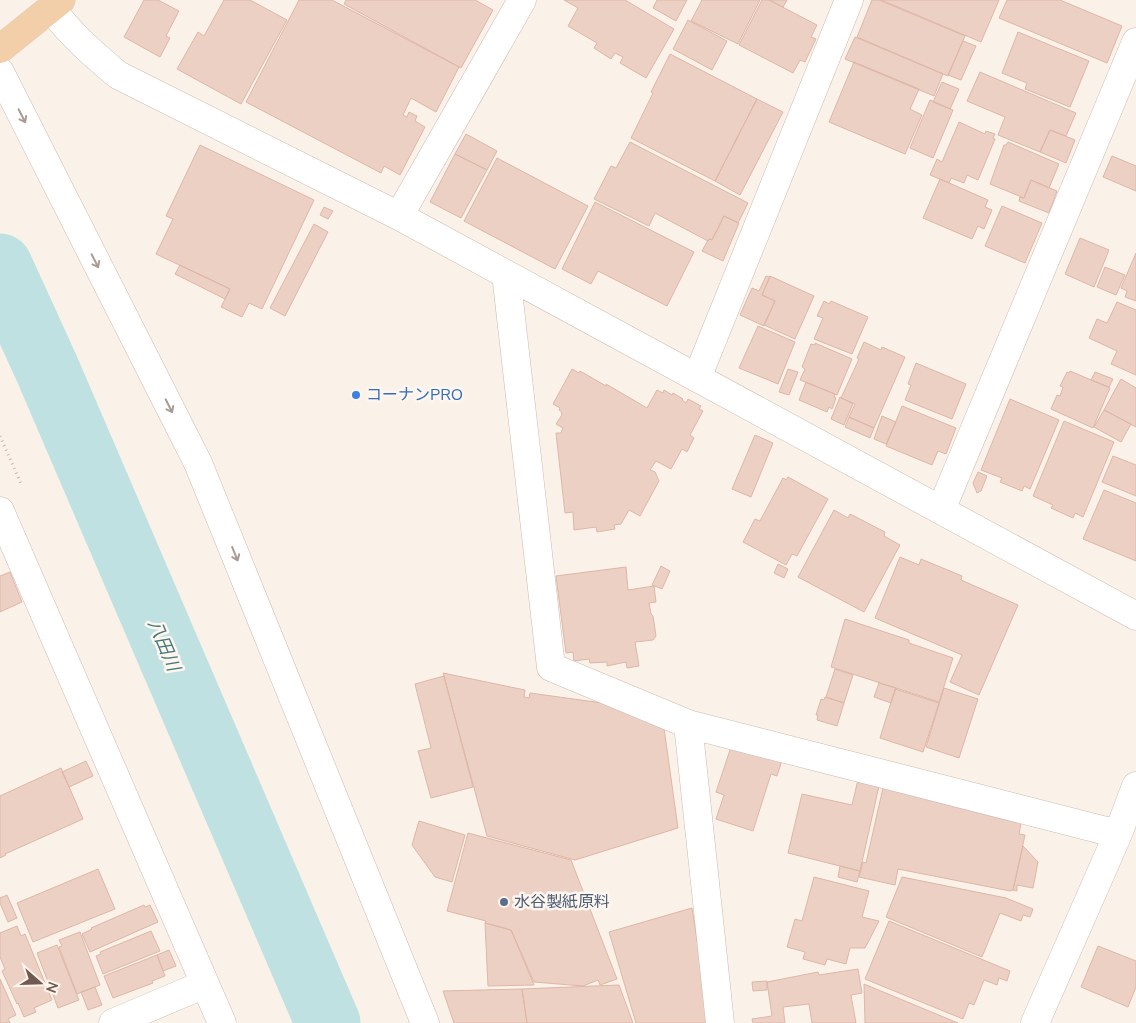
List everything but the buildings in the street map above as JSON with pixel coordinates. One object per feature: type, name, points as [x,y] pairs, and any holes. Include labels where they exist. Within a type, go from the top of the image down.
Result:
[{"type":"main road","points":[[0,49],[56,4]]},
{"type":"street","points":[[398,216],[522,0]]},
{"type":"street","points":[[697,378],[850,0]]},
{"type":"street","points":[[56,4],[64,27],[118,75],[398,216],[1136,616]]},
{"type":"street","points":[[941,510],[1136,42]]},
{"type":"street","points":[[0,72],[198,463],[426,1023]]},
{"type":"street","points":[[506,274],[551,667],[688,724],[1118,834]]},
{"type":"street","points":[[0,511],[222,1023]]},
{"type":"street","points":[[688,724],[720,1023]]},
{"type":"street","points":[[1035,1023],[1118,834],[1136,786]]},
{"type":"street","points":[[113,1023],[205,984]]},
{"type":"waterway","name":"八田川","points":[[0,266],[47,369],[328,1023]]},
{"type":"place","name":"コーナンPRO","points":[[356,395]]},
{"type":"place","name":"水谷製紙原料","points":[[504,902]]}]
